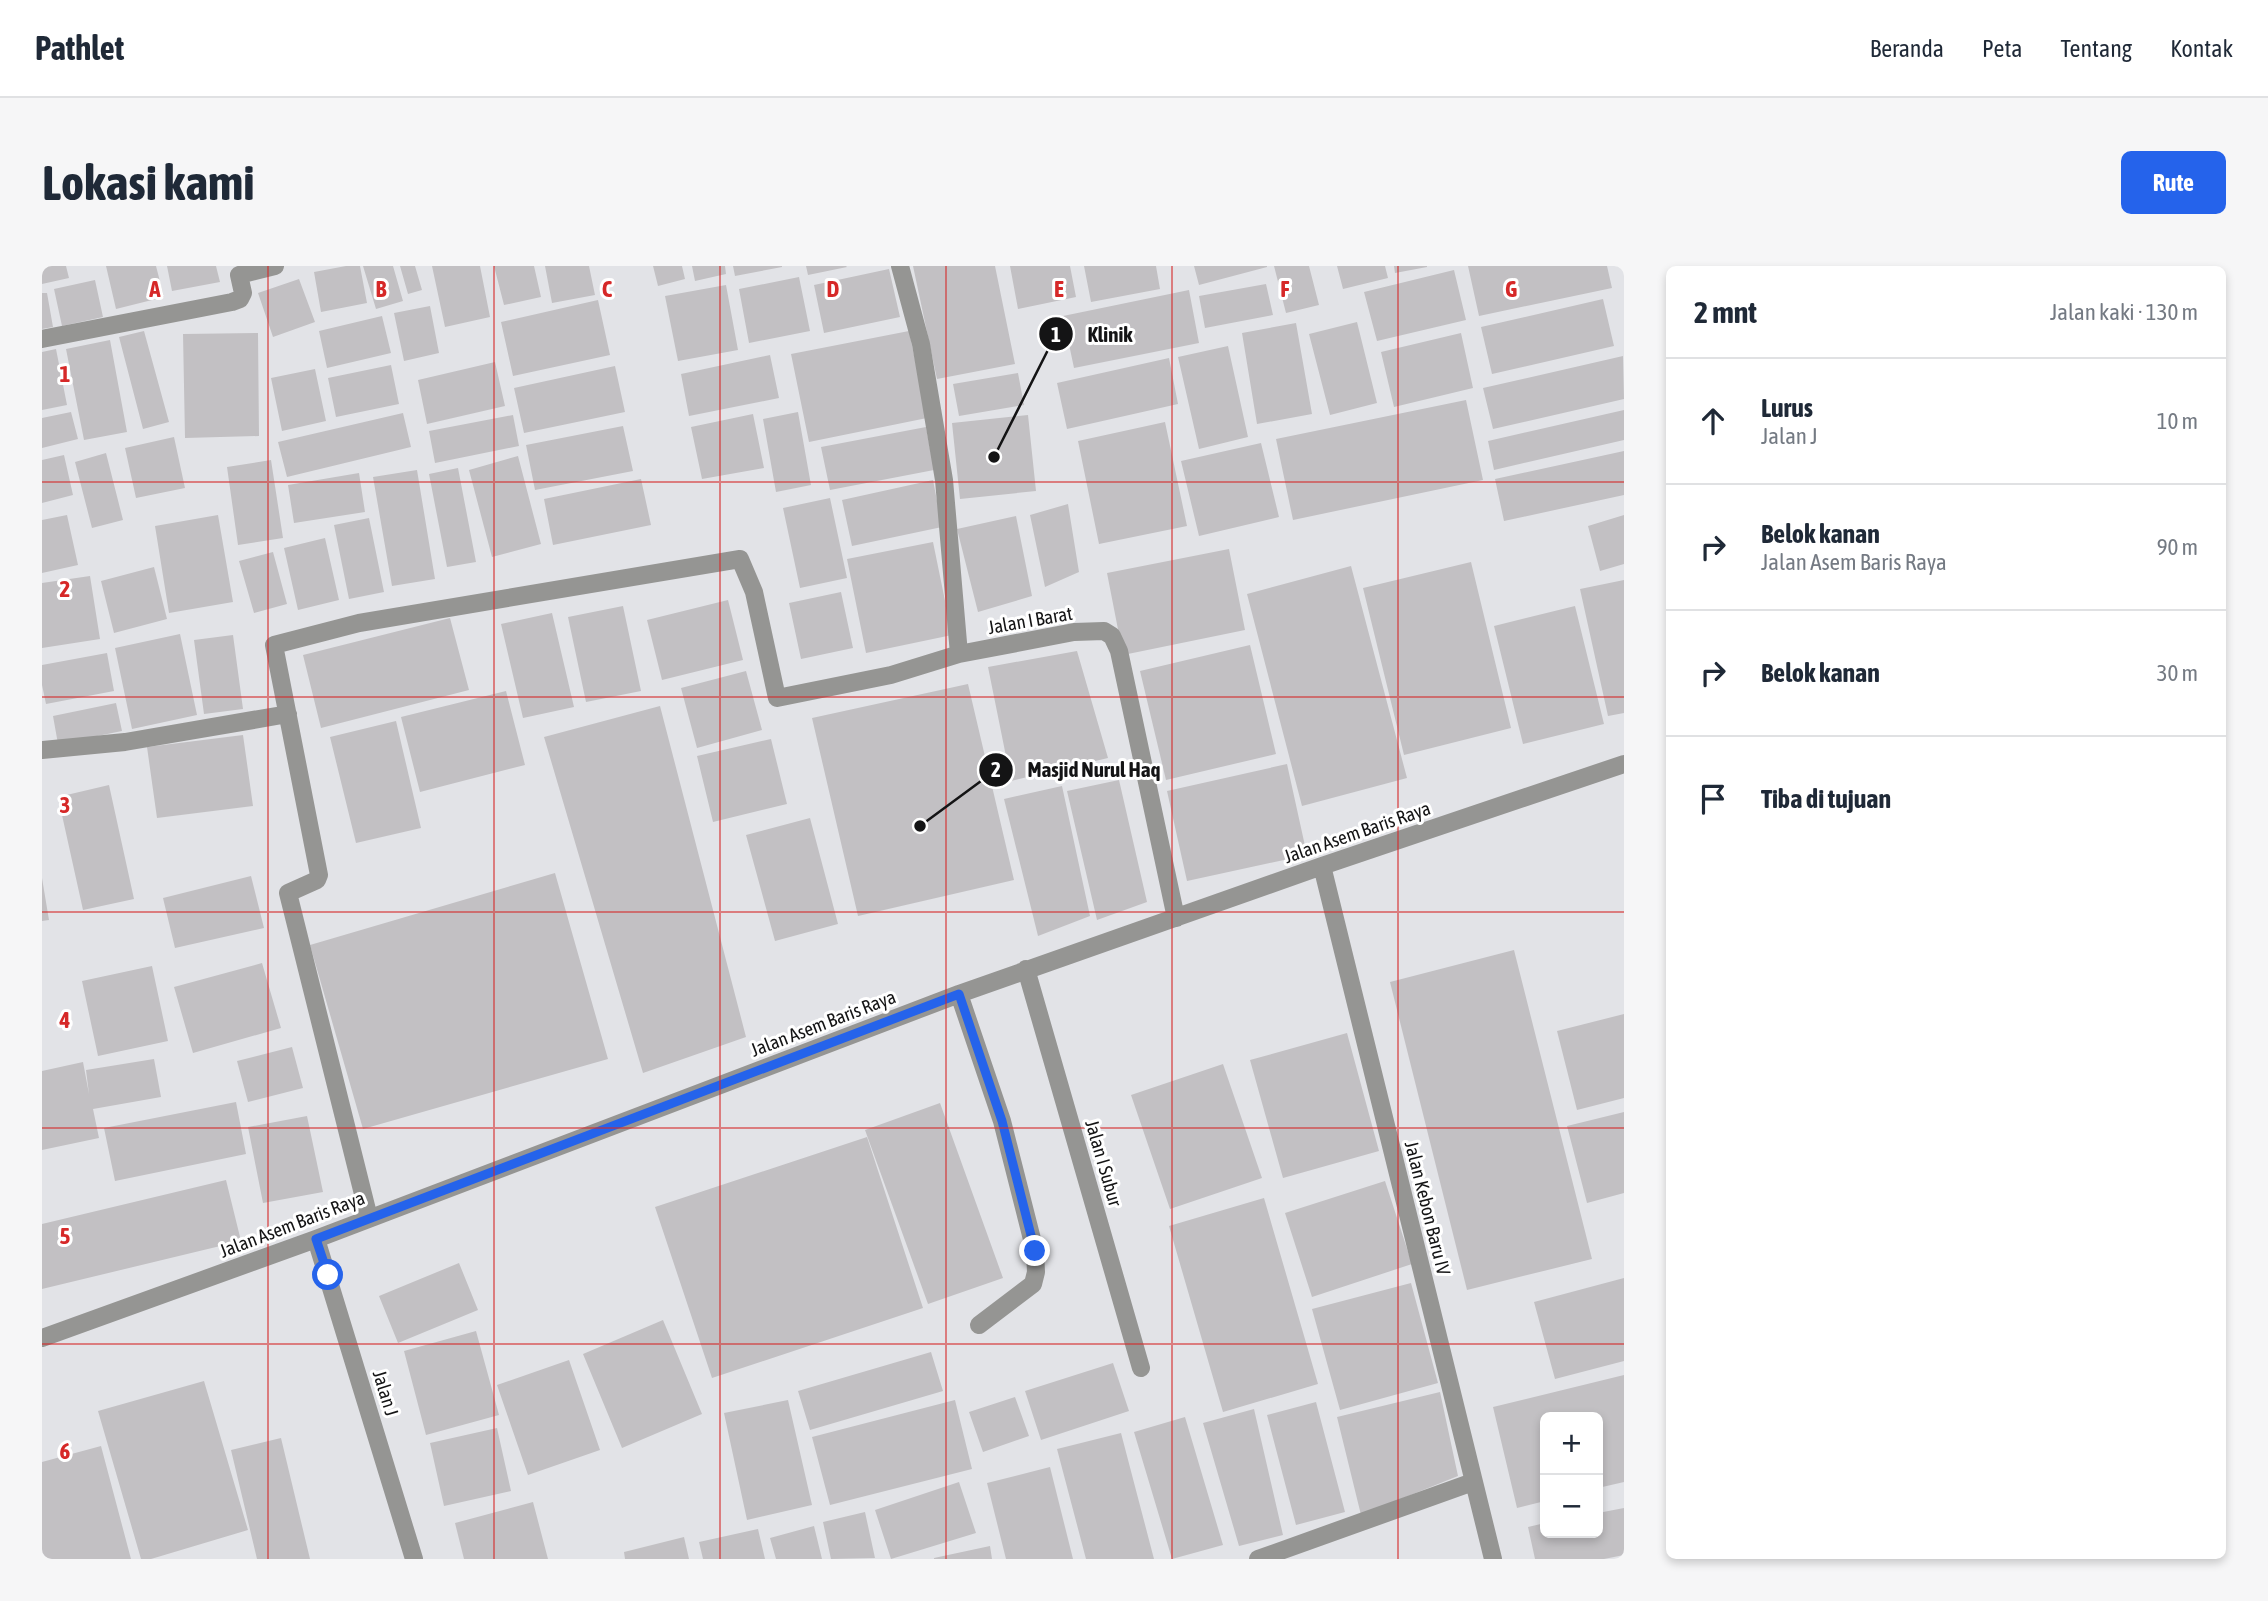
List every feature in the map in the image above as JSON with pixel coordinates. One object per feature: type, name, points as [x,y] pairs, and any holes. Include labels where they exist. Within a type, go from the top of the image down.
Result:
[{"type":"street","points":[[42,339],[232,302],[240,299],[243,293],[238,271],[275,266]]},
{"type":"street","points":[[369,1218],[288,893],[317,880],[319,875],[274,645],[359,622],[740,559],[754,592],[777,698],[891,675],[960,654],[944,480],[921,344],[900,266]]},
{"type":"street","name":"Jalan I Barat","points":[[960,654],[1074,632],[1099,631],[1112,636],[1119,651],[1176,918]]},
{"type":"street","points":[[42,750],[125,742],[288,714]]},
{"type":"street","name":"Jalan Asem Baris Raya","points":[[42,1338],[316,1239],[1026,969],[1624,764]]},
{"type":"street","name":"Jalan Kebon Baru IV","points":[[1322,866],[1493,1559]]},
{"type":"street","name":"Jalan I Subur","points":[[1026,969],[1141,1368]]},
{"type":"street","points":[[959,994],[1002,1121],[1035,1251],[1036,1272],[1033,1284],[979,1325]]},
{"type":"street","name":"Jalan J","points":[[316,1239],[414,1559]]},
{"type":"street","points":[[1258,1559],[1473,1482]]},
{"type":"building","points":[[42,266],[66,266],[69,278],[42,284]]},
{"type":"building","points":[[106,266],[156,266],[164,297],[116,309]]},
{"type":"building","points":[[167,266],[216,266],[220,282],[172,291]]},
{"type":"building","points":[[360,266],[367,303],[321,312],[314,272]]},
{"type":"building","points":[[363,266],[393,266],[403,301],[376,309]]},
{"type":"building","points":[[400,266],[415,266],[422,290],[408,294]]},
{"type":"building","points":[[432,266],[480,266],[490,317],[445,327]]},
{"type":"building","points":[[494,266],[534,266],[541,297],[504,305]]},
{"type":"building","points":[[545,266],[589,266],[595,295],[552,303]]},
{"type":"building","points":[[653,266],[682,266],[685,279],[658,286]]},
{"type":"building","points":[[692,266],[725,266],[726,274],[695,281]]},
{"type":"building","points":[[733,266],[782,266],[782,267],[735,276]]},
{"type":"building","points":[[806,266],[846,266],[847,267],[808,275]]},
{"type":"building","points":[[913,266],[995,266],[1015,364],[937,379]]},
{"type":"building","points":[[1010,266],[1070,266],[1076,297],[1018,309]]},
{"type":"building","points":[[1084,266],[1156,266],[1160,289],[1091,302]]},
{"type":"building","points":[[1194,266],[1267,266],[1267,267],[1199,285]]},
{"type":"building","points":[[1274,266],[1309,266],[1319,305],[1286,313]]},
{"type":"building","points":[[1337,266],[1385,266],[1388,278],[1343,289]]},
{"type":"building","points":[[1394,266],[1427,266],[1427,267],[1395,273]]},
{"type":"building","points":[[1468,266],[1607,266],[1612,288],[1479,316]]},
{"type":"building","points":[[889,269],[900,317],[824,333],[814,285]]},
{"type":"building","points":[[1454,270],[1466,320],[1377,341],[1364,292]]},
{"type":"building","points":[[799,277],[810,331],[749,343],[739,289]]},
{"type":"building","points":[[299,279],[315,322],[273,337],[258,293]]},
{"type":"building","points":[[95,280],[103,317],[62,326],[54,289]]},
{"type":"building","points":[[1266,284],[1273,315],[1205,328],[1199,296]]},
{"type":"building","points":[[726,285],[738,350],[678,361],[665,296]]},
{"type":"building","points":[[1189,290],[1199,343],[1074,368],[1063,316]]},
{"type":"building","points":[[42,293],[47,293],[53,327],[42,329]]},
{"type":"building","points":[[1603,299],[1614,346],[1492,374],[1481,327]]},
{"type":"building","points":[[598,300],[610,355],[513,376],[501,322]]},
{"type":"building","points":[[430,306],[439,353],[404,361],[394,313]]},
{"type":"building","points":[[382,316],[391,353],[327,368],[319,331]]},
{"type":"building","points":[[1357,322],[1377,403],[1330,415],[1309,334]]},
{"type":"building","points":[[1296,323],[1312,414],[1257,424],[1242,333]]},
{"type":"building","points":[[144,331],[169,422],[143,429],[119,337]]},
{"type":"building","points":[[909,331],[927,418],[809,442],[791,354]]},
{"type":"building","points":[[258,333],[259,436],[185,438],[183,334]]},
{"type":"building","points":[[1461,333],[1473,388],[1394,407],[1381,352]]},
{"type":"building","points":[[110,340],[127,432],[84,440],[66,349]]},
{"type":"building","points":[[1228,346],[1248,437],[1199,449],[1178,357]]},
{"type":"building","points":[[56,349],[67,405],[42,410],[42,352]]},
{"type":"building","points":[[770,355],[779,398],[689,416],[681,374]]},
{"type":"building","points":[[1623,356],[1624,399],[1493,429],[1483,388]]},
{"type":"building","points":[[1169,358],[1178,404],[1067,429],[1057,383]]},
{"type":"building","points":[[495,362],[505,406],[427,424],[418,380]]},
{"type":"building","points":[[391,365],[399,404],[336,417],[328,378]]},
{"type":"building","points":[[615,366],[625,412],[524,433],[514,388]]},
{"type":"building","points":[[315,369],[326,421],[282,431],[271,378]]},
{"type":"building","points":[[1018,373],[1024,405],[959,416],[953,384]]},
{"type":"building","points":[[1466,400],[1483,480],[1293,520],[1276,439]]},
{"type":"building","points":[[1624,410],[1624,440],[1494,470],[1488,441]]},
{"type":"building","points":[[71,412],[78,439],[42,448],[42,418]]},
{"type":"building","points":[[798,412],[811,485],[776,492],[763,419]]},
{"type":"building","points":[[403,413],[411,447],[287,477],[278,442]]},
{"type":"building","points":[[753,414],[764,468],[702,479],[691,427]]},
{"type":"building","points":[[513,415],[519,446],[435,463],[429,431]]},
{"type":"building","points":[[1028,415],[1036,491],[960,499],[952,423]]},
{"type":"building","points":[[1165,422],[1187,526],[1099,544],[1078,441]]},
{"type":"building","points":[[623,426],[633,471],[535,490],[526,445]]},
{"type":"building","points":[[926,427],[934,470],[830,490],[821,447]]},
{"type":"building","points":[[174,437],[185,488],[136,498],[125,448]]},
{"type":"building","points":[[1261,443],[1279,517],[1199,536],[1181,461]]},
{"type":"building","points":[[1624,451],[1624,495],[1504,521],[1495,479]]},
{"type":"building","points":[[106,453],[123,520],[92,528],[75,462]]},
{"type":"building","points":[[64,455],[73,495],[42,503],[42,460]]},
{"type":"building","points":[[518,456],[541,544],[492,557],[469,470]]},
{"type":"building","points":[[271,460],[283,538],[238,545],[227,467]]},
{"type":"building","points":[[458,468],[476,562],[447,567],[429,474]]},
{"type":"building","points":[[417,470],[435,579],[392,586],[373,477]]},
{"type":"building","points":[[359,473],[365,512],[294,523],[288,485]]},
{"type":"building","points":[[641,479],[651,525],[553,545],[544,499]]},
{"type":"building","points":[[933,480],[942,527],[852,546],[842,500]]},
{"type":"building","points":[[830,498],[847,578],[800,588],[783,508]]},
{"type":"building","points":[[1068,504],[1079,572],[1045,587],[1030,515]]},
{"type":"building","points":[[67,515],[78,565],[42,573],[42,520]]},
{"type":"building","points":[[218,515],[233,602],[169,613],[155,526]]},
{"type":"building","points":[[1624,515],[1624,564],[1600,571],[1588,526]]},
{"type":"building","points":[[1016,516],[1032,596],[978,612],[957,529]]},
{"type":"building","points":[[369,518],[384,592],[349,599],[334,525]]},
{"type":"building","points":[[325,538],[339,600],[298,610],[284,548]]},
{"type":"building","points":[[933,542],[952,635],[866,653],[847,559]]},
{"type":"building","points":[[1229,549],[1245,630],[1123,655],[1107,573]]},
{"type":"building","points":[[273,552],[287,604],[254,613],[239,561]]},
{"type":"building","points":[[1471,562],[1511,728],[1404,755],[1363,588]]},
{"type":"building","points":[[1351,566],[1407,778],[1302,806],[1247,594]]},
{"type":"building","points":[[154,567],[167,619],[114,633],[101,581]]},
{"type":"building","points":[[90,576],[100,639],[42,648],[42,583]]},
{"type":"building","points":[[1624,580],[1624,713],[1608,716],[1580,589]]},
{"type":"building","points":[[841,592],[853,648],[801,659],[789,603]]},
{"type":"building","points":[[728,600],[743,660],[662,680],[647,620]]},
{"type":"building","points":[[623,606],[641,691],[586,702],[568,617]]},
{"type":"building","points":[[1575,606],[1604,724],[1523,744],[1494,626]]},
{"type":"building","points":[[552,613],[574,707],[523,718],[501,624]]},
{"type":"building","points":[[450,618],[469,690],[321,728],[303,655]]},
{"type":"building","points":[[180,634],[197,715],[132,729],[115,648]]},
{"type":"building","points":[[233,635],[243,709],[204,714],[194,640]]},
{"type":"building","points":[[1250,645],[1276,754],[1166,780],[1140,671]]},
{"type":"building","points":[[1077,651],[1108,758],[1011,781],[988,667]]},
{"type":"building","points":[[107,653],[114,691],[46,704],[42,665]]},
{"type":"building","points":[[746,671],[762,730],[697,748],[681,688]]},
{"type":"building","points":[[968,684],[1014,880],[858,916],[812,718]]},
{"type":"building","points":[[506,691],[525,765],[420,792],[401,717]]},
{"type":"building","points":[[116,703],[122,731],[58,744],[53,716]]},
{"type":"building","points":[[660,706],[746,1037],[643,1073],[544,737]]},
{"type":"building","points":[[396,721],[421,828],[356,843],[330,737]]},
{"type":"building","points":[[243,735],[253,806],[157,818],[147,747]]},
{"type":"building","points":[[771,739],[787,804],[713,822],[697,756]]},
{"type":"building","points":[[1287,764],[1307,855],[1187,881],[1167,791]]},
{"type":"building","points":[[1119,780],[1147,902],[1097,920],[1067,791]]},
{"type":"building","points":[[109,785],[134,899],[83,910],[58,797]]},
{"type":"building","points":[[1062,786],[1090,916],[1038,936],[1004,799]]},
{"type":"building","points":[[810,818],[838,924],[775,941],[746,835]]},
{"type":"building","points":[[555,873],[608,1059],[363,1129],[310,945]]},
{"type":"building","points":[[251,876],[264,928],[175,948],[163,898]]},
{"type":"building","points":[[42,878],[49,920],[42,921]]},
{"type":"building","points":[[1514,950],[1592,1259],[1467,1290],[1390,982]]},
{"type":"building","points":[[262,963],[281,1028],[193,1053],[174,987]]},
{"type":"building","points":[[152,966],[168,1041],[98,1056],[82,981]]},
{"type":"building","points":[[1624,1014],[1624,1098],[1577,1110],[1557,1031]]},
{"type":"building","points":[[1347,1033],[1379,1151],[1283,1178],[1250,1060]]},
{"type":"building","points":[[292,1047],[303,1088],[248,1102],[237,1061]]},
{"type":"building","points":[[154,1059],[161,1097],[93,1109],[99,1138],[42,1150],[42,1071],[83,1062],[89,1094],[86,1070]]},
{"type":"building","points":[[1223,1064],[1262,1178],[1170,1209],[1131,1095]]},
{"type":"building","points":[[236,1102],[246,1154],[115,1181],[104,1128]]},
{"type":"building","points":[[940,1103],[1003,1278],[928,1304],[865,1130]]},
{"type":"building","points":[[1624,1112],[1624,1193],[1587,1203],[1567,1126]]},
{"type":"building","points":[[307,1116],[323,1192],[263,1203],[248,1127]]},
{"type":"building","points":[[867,1137],[923,1308],[712,1378],[655,1207]]},
{"type":"building","points":[[226,1180],[241,1241],[42,1289],[42,1224]]},
{"type":"building","points":[[1385,1181],[1412,1264],[1312,1297],[1285,1213]]},
{"type":"building","points":[[1264,1198],[1318,1384],[1223,1412],[1169,1226]]},
{"type":"building","points":[[459,1263],[478,1310],[398,1343],[379,1296]]},
{"type":"building","points":[[1624,1278],[1624,1361],[1555,1379],[1534,1302]]},
{"type":"building","points":[[1411,1283],[1438,1383],[1340,1410],[1312,1309]]},
{"type":"building","points":[[663,1320],[702,1414],[622,1448],[583,1354]]},
{"type":"building","points":[[476,1331],[499,1415],[426,1435],[404,1351]]},
{"type":"building","points":[[931,1352],[943,1391],[810,1430],[798,1391]]},
{"type":"building","points":[[569,1360],[600,1450],[528,1475],[497,1385]]},
{"type":"building","points":[[1113,1363],[1129,1411],[1041,1440],[1025,1391]]},
{"type":"building","points":[[1624,1375],[1624,1482],[1603,1487],[1603,1412],[1540,1412],[1540,1502],[1517,1508],[1493,1407]]},
{"type":"building","points":[[204,1381],[248,1530],[151,1559],[141,1559],[98,1411]]},
{"type":"building","points":[[1440,1392],[1458,1476],[1361,1515],[1337,1417]]},
{"type":"building","points":[[1015,1397],[1029,1436],[983,1452],[969,1412]]},
{"type":"building","points":[[788,1400],[812,1505],[747,1520],[724,1413]]},
{"type":"building","points":[[955,1400],[972,1469],[830,1505],[812,1437]]},
{"type":"building","points":[[1316,1402],[1345,1512],[1296,1525],[1267,1415]]},
{"type":"building","points":[[1254,1409],[1283,1535],[1239,1546],[1203,1423]]},
{"type":"building","points":[[1185,1417],[1223,1545],[1172,1559],[1134,1432]]},
{"type":"building","points":[[497,1428],[511,1491],[444,1506],[430,1443]]},
{"type":"building","points":[[1121,1433],[1154,1559],[1086,1559],[1057,1449]]},
{"type":"building","points":[[281,1438],[310,1559],[257,1559],[231,1450]]},
{"type":"building","points":[[101,1446],[131,1559],[42,1559],[42,1462]]},
{"type":"building","points":[[1050,1467],[1073,1559],[1006,1559],[987,1483]]},
{"type":"building","points":[[959,1482],[976,1533],[891,1559],[875,1510]]},
{"type":"building","points":[[533,1502],[548,1559],[464,1559],[455,1523]]},
{"type":"building","points":[[1624,1508],[1624,1555],[1604,1559],[1535,1559],[1528,1527],[1540,1524],[1540,1538],[1603,1538],[1603,1512]]},
{"type":"building","points":[[865,1512],[875,1558],[831,1559],[823,1522]]},
{"type":"building","points":[[814,1526],[822,1559],[776,1559],[770,1538]]},
{"type":"building","points":[[758,1529],[765,1559],[703,1559],[699,1542]]},
{"type":"building","points":[[684,1537],[689,1559],[625,1559],[624,1552]]},
{"type":"building","points":[[990,1546],[992,1559],[934,1559],[934,1558]]},
{"type":"place","name":"Klinik","points":[[994,457]]},
{"type":"place","name":"Masjid Nurul Haq","points":[[920,826]]},
{"type":"route","points":[[328,1275],[316,1239],[959,994],[1002,1121],[1035,1251]]}]
